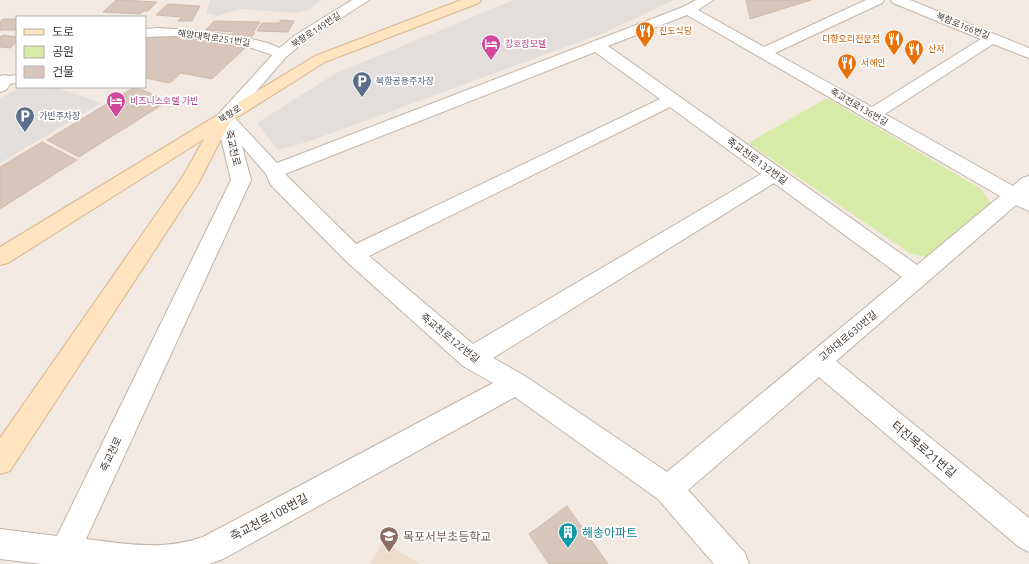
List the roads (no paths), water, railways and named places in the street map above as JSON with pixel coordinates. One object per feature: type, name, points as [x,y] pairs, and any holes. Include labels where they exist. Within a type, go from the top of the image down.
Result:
[{"type":"street","name":"북항로149번길","points":[[225,117],[281,54],[299,39],[362,0]]},
{"type":"street","name":"북항로","points":[[0,257],[320,59],[474,0]]},
{"type":"street","points":[[274,171],[688,10],[706,0]]},
{"type":"street","points":[[763,53],[877,0]]},
{"type":"street","name":"북항로166번길","points":[[898,0],[1029,53]]},
{"type":"street","name":"죽교천로136번길","points":[[688,10],[872,115],[1024,194]]},
{"type":"street","points":[[872,115],[992,38]]},
{"type":"street","name":"죽교천로132번길","points":[[596,46],[918,277]]},
{"type":"street","points":[[353,255],[671,100]]},
{"type":"street","name":"죽교천로122번길","points":[[225,117],[274,171],[278,180],[353,255],[472,358],[516,384],[668,489],[734,564]]},
{"type":"street","name":"죽교천로","points":[[0,461],[191,179],[225,117]]},
{"type":"street","name":"죽교천로","points":[[65,551],[241,180],[225,117]]},
{"type":"street","points":[[472,358],[774,174]]},
{"type":"street","name":"고하대로630번길","points":[[668,489],[918,277],[1024,194]]},
{"type":"street","name":"터진목로21번길","points":[[818,361],[1026,530]]},
{"type":"street","name":"죽교천로108번길","points":[[0,544],[149,562],[167,562],[192,556],[212,548],[516,384]]},
{"type":"lane","name":"해양대학로251번길","points":[[146,33],[179,33],[246,41],[266,47],[281,54]]},
{"type":"place","name":"진도식당","points":[[645,48]]},
{"type":"place","name":"다향오리전문점","points":[[894,56]]},
{"type":"place","name":"강호장모텔","points":[[491,61]]},
{"type":"place","name":"산저","points":[[914,66]]},
{"type":"place","name":"서해안","points":[[847,80]]},
{"type":"place","name":"북항공용주차장","points":[[362,98]]},
{"type":"place","name":"비즈니스호텔 가빈","points":[[116,118]]},
{"type":"place","name":"가빈주차장","points":[[25,133]]},
{"type":"place","name":"해송아파트","points":[[568,549]]},
{"type":"place","name":"목포서부초등학교","points":[[389,553]]}]
